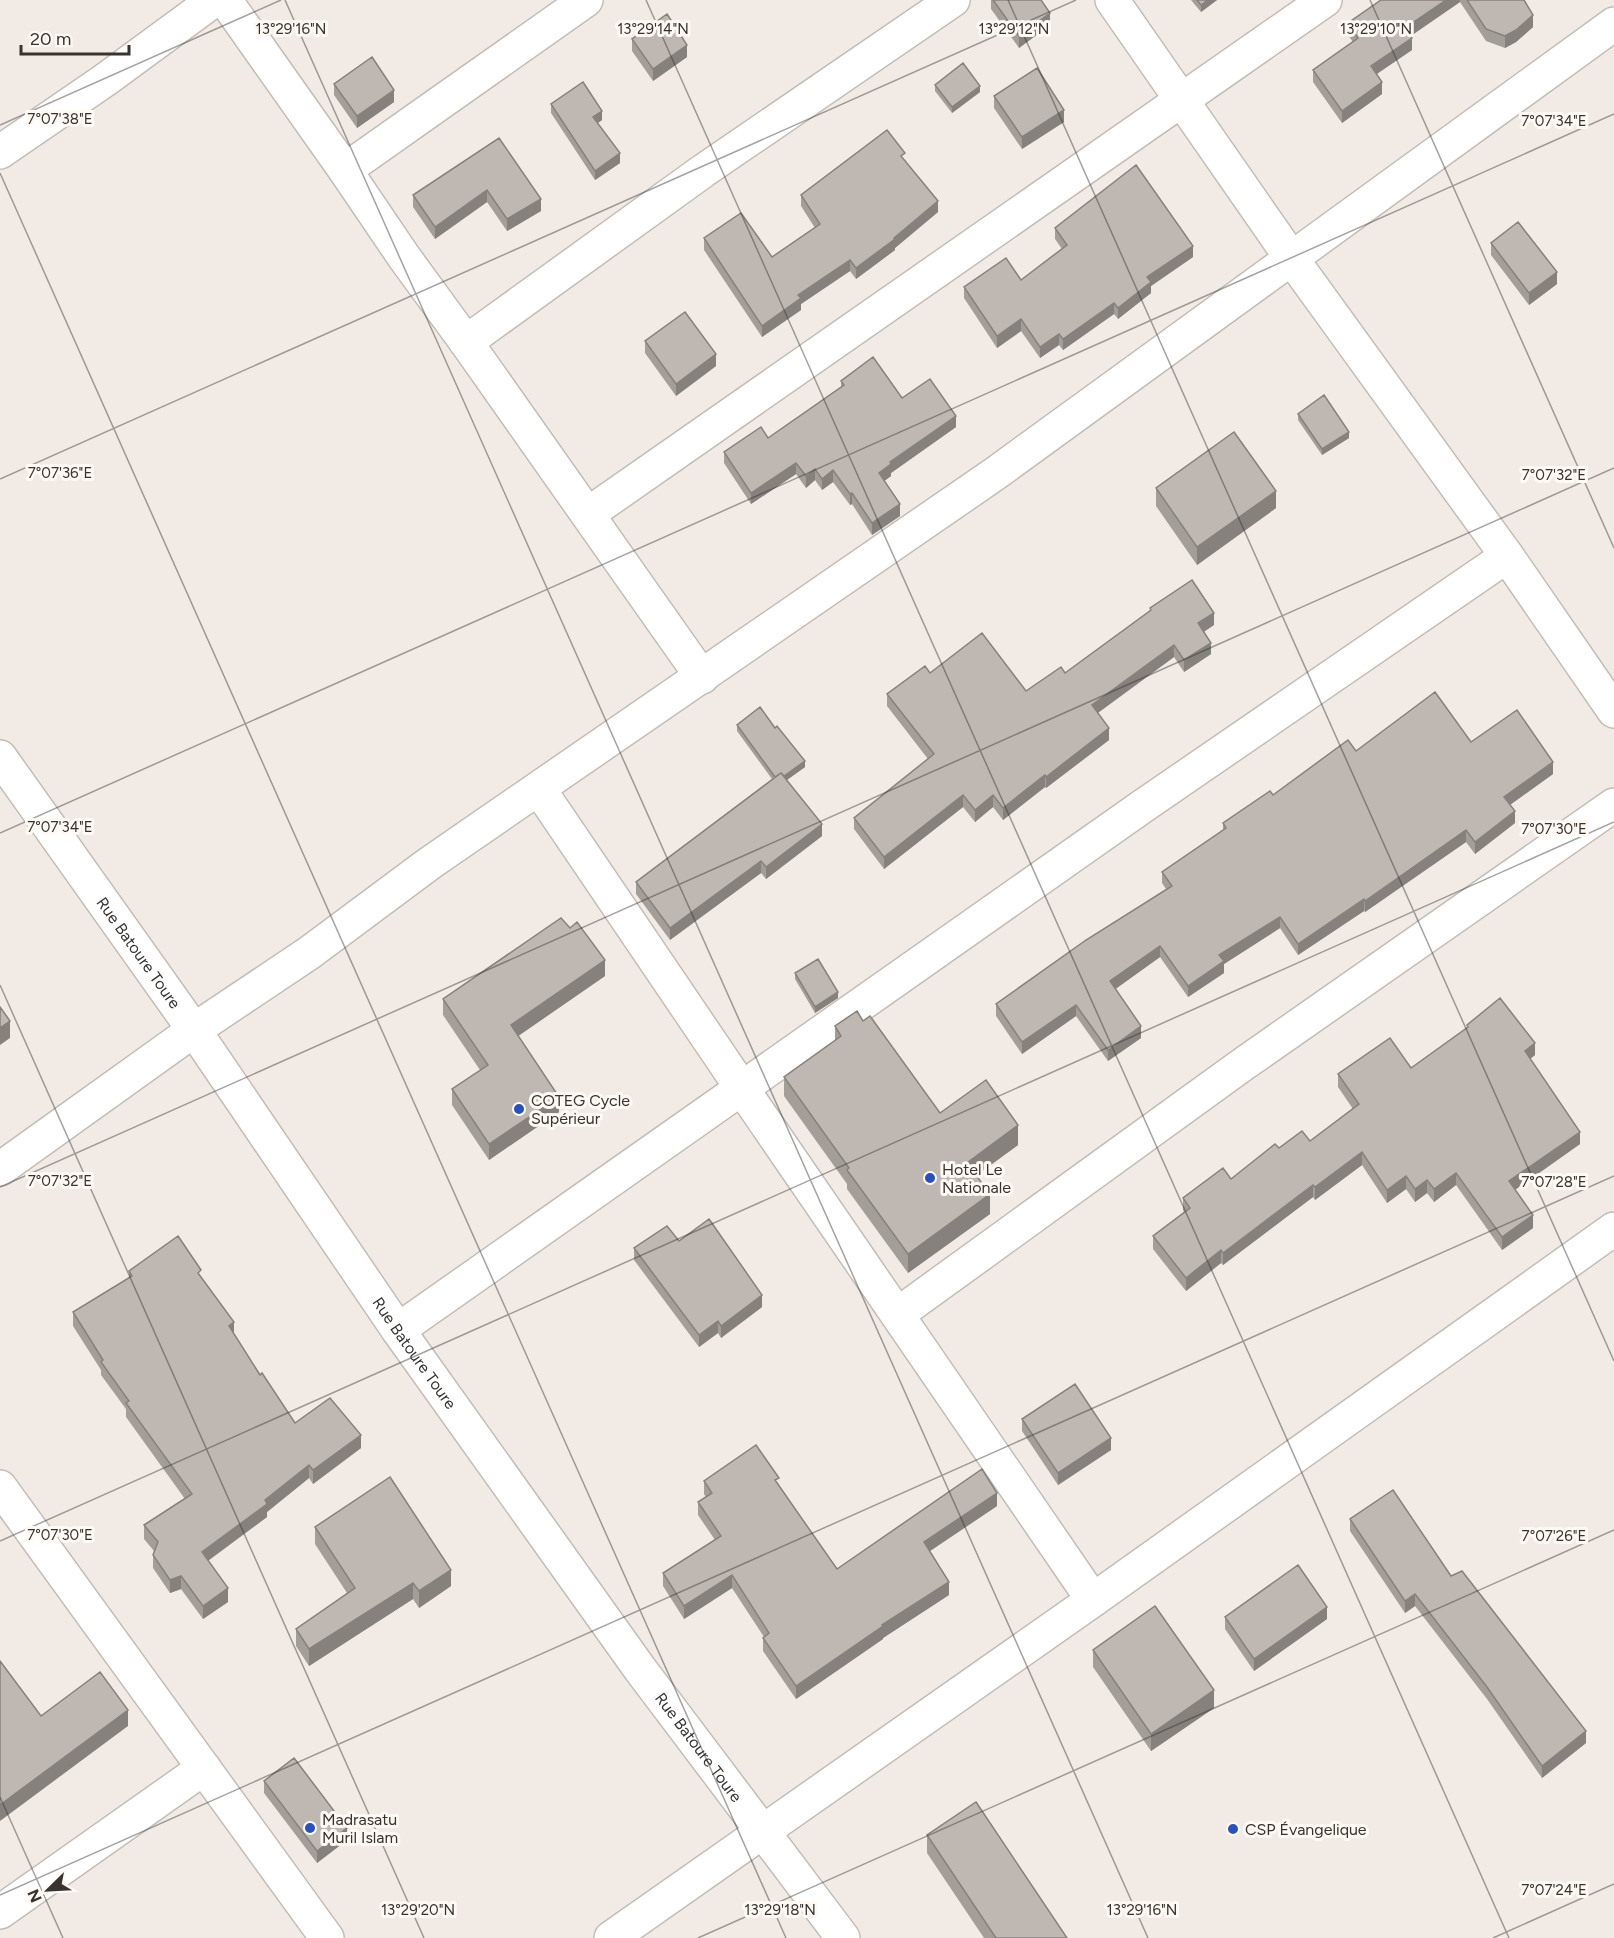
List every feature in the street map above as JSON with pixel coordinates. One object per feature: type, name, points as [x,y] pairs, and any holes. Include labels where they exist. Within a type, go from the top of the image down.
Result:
[{"type":"street","points":[[3,143],[105,80],[214,0]]},
{"type":"street","points":[[225,0],[702,677]]},
{"type":"street","points":[[345,170],[586,0]]},
{"type":"street","points":[[466,342],[703,171],[953,0]]},
{"type":"street","points":[[1112,0],[1292,259],[1508,556],[1614,711]]},
{"type":"street","points":[[588,514],[1325,0]]},
{"type":"street","points":[[0,1169],[194,1030],[309,953],[430,863],[996,473],[1614,24]]},
{"type":"street","points":[[398,1330],[1143,806],[1508,556]]},
{"type":"street","name":"Rue Batoure Toure","points":[[0,757],[194,1030],[398,1330],[640,1669],[843,1938]]},
{"type":"street","points":[[539,789],[1093,1600]]},
{"type":"street","points":[[898,1314],[1242,1065],[1614,805]]},
{"type":"street","points":[[611,1938],[1093,1600],[1614,1229]]},
{"type":"street","points":[[0,1487],[327,1938]]},
{"type":"street","points":[[0,1912],[204,1768]]},
{"type":"building","points":[[993,0],[1041,0],[1050,13],[1019,36]]},
{"type":"building","points":[[1197,0],[1208,0],[1201,5]]},
{"type":"building","points":[[1381,0],[1446,0],[1405,28],[1412,38],[1371,66],[1382,82],[1342,111],[1313,70],[1358,38],[1348,23]]},
{"type":"building","points":[[1467,0],[1524,0],[1533,15],[1516,30],[1505,36],[1486,29]]},
{"type":"building","points":[[667,14],[687,45],[653,69],[632,39]]},
{"type":"building","points":[[372,57],[394,90],[357,116],[334,84]]},
{"type":"building","points":[[963,63],[980,86],[952,107],[935,85]]},
{"type":"building","points":[[1037,68],[1064,110],[1022,137],[994,96]]},
{"type":"building","points":[[583,82],[602,111],[593,117],[620,153],[595,171],[551,104]]},
{"type":"building","points":[[887,130],[905,153],[901,156],[938,201],[895,239],[856,268],[850,260],[798,295],[801,298],[762,326],[704,238],[741,213],[772,257],[820,224],[801,195]]},
{"type":"building","points":[[499,138],[541,199],[507,219],[487,190],[435,227],[413,195]]},
{"type":"building","points":[[1136,165],[1193,246],[1147,277],[1151,282],[1118,308],[1114,303],[1063,339],[1059,334],[1040,347],[1021,319],[997,336],[964,287],[1006,258],[1021,280],[1067,245],[1055,228]]},
{"type":"building","points":[[1518,222],[1557,272],[1529,293],[1491,243]]},
{"type":"building","points":[[685,312],[716,354],[676,384],[645,341]]},
{"type":"building","points":[[873,357],[902,398],[930,379],[956,416],[890,462],[891,464],[879,473],[900,504],[872,523],[833,470],[822,479],[815,469],[806,476],[796,463],[751,493],[724,452],[761,427],[768,438],[844,385],[841,381]]},
{"type":"building","points":[[1324,395],[1349,432],[1322,449],[1298,414]]},
{"type":"building","points":[[1234,432],[1276,491],[1197,547],[1156,488]]},
{"type":"building","points":[[1192,580],[1214,613],[1198,623],[1211,643],[1184,660],[1174,645],[1092,705],[1109,728],[1003,808],[993,795],[975,810],[963,795],[884,857],[854,818],[934,754],[887,694],[925,666],[930,673],[982,633],[1026,691],[1061,667],[1065,673],[1151,610],[1150,608]]},
{"type":"building","points":[[1435,692],[1471,742],[1517,710],[1553,762],[1504,797],[1515,811],[1475,842],[1466,830],[1365,901],[1364,899],[1298,944],[1280,917],[1219,955],[1224,961],[1188,986],[1160,946],[1110,981],[1141,1026],[1108,1050],[1076,1005],[1022,1042],[996,1004],[1086,940],[1172,886],[1162,872],[1226,828],[1223,823],[1270,791],[1273,795],[1348,740],[1356,751]]},
{"type":"building","points":[[760,707],[775,728],[777,726],[805,761],[784,776],[781,773],[775,777],[737,725]]},
{"type":"building","points":[[781,773],[822,824],[766,867],[761,861],[670,928],[636,882]]},
{"type":"building","points":[[561,918],[570,928],[577,922],[605,960],[511,1025],[559,1097],[489,1144],[452,1089],[488,1065],[443,999]]},
{"type":"building","points":[[818,959],[838,992],[815,1007],[795,973]]},
{"type":"building","points":[[1500,998],[1535,1043],[1525,1051],[1580,1132],[1509,1181],[1533,1215],[1502,1237],[1456,1173],[1434,1189],[1427,1180],[1415,1189],[1406,1176],[1387,1190],[1362,1152],[1315,1187],[1313,1185],[1223,1253],[1221,1250],[1186,1278],[1153,1236],[1190,1208],[1183,1198],[1223,1168],[1231,1179],[1275,1144],[1279,1148],[1302,1131],[1310,1141],[1359,1104],[1338,1074],[1390,1038],[1411,1068],[1468,1027],[1467,1025]]},
{"type":"building","points":[[0,1007],[10,1021],[0,1028]]},
{"type":"building","points":[[857,1011],[863,1021],[870,1016],[940,1113],[986,1080],[1018,1125],[967,1163],[990,1194],[908,1254],[784,1077],[841,1036],[835,1026]]},
{"type":"building","points":[[709,1219],[762,1295],[721,1326],[718,1321],[699,1335],[634,1248],[667,1226],[679,1241]]},
{"type":"building","points":[[178,1236],[201,1270],[198,1273],[234,1322],[229,1326],[260,1375],[262,1373],[295,1423],[330,1398],[361,1435],[313,1470],[309,1465],[265,1500],[267,1504],[202,1552],[228,1588],[203,1606],[181,1576],[170,1580],[153,1555],[158,1542],[144,1525],[192,1494],[126,1403],[129,1401],[101,1362],[103,1360],[73,1312],[132,1276],[129,1271]]},
{"type":"building","points":[[1075,1384],[1111,1438],[1058,1473],[1022,1419]]},
{"type":"building","points":[[756,1445],[779,1478],[775,1480],[837,1569],[982,1469],[997,1493],[924,1542],[949,1582],[882,1625],[796,1686],[763,1638],[769,1633],[732,1575],[684,1606],[663,1573],[721,1536],[698,1502],[712,1493],[704,1481]]},
{"type":"building","points":[[390,1477],[451,1570],[419,1591],[413,1583],[309,1649],[296,1629],[355,1588],[315,1527]]},
{"type":"building","points":[[1393,1490],[1451,1576],[1462,1571],[1586,1731],[1542,1766],[1487,1687],[1415,1594],[1405,1601],[1350,1519]]},
{"type":"building","points":[[1298,1565],[1327,1607],[1254,1659],[1225,1617]]},
{"type":"building","points":[[1155,1606],[1214,1690],[1151,1734],[1093,1650]]},
{"type":"building","points":[[0,1661],[41,1716],[100,1672],[128,1710],[0,1805]]},
{"type":"building","points":[[294,1758],[347,1828],[317,1851],[264,1781]]},
{"type":"building","points":[[976,1802],[1067,1938],[996,1938],[927,1835]]},
{"type":"place","name":"COTEG Cycle Supérieur","points":[[519,1109]]},
{"type":"place","name":"Hotel Le Nationale","points":[[930,1178]]},
{"type":"place","name":"Madrasatu Muril Islam","points":[[310,1828]]},
{"type":"place","name":"CSP Évangelique","points":[[1233,1829]]}]
